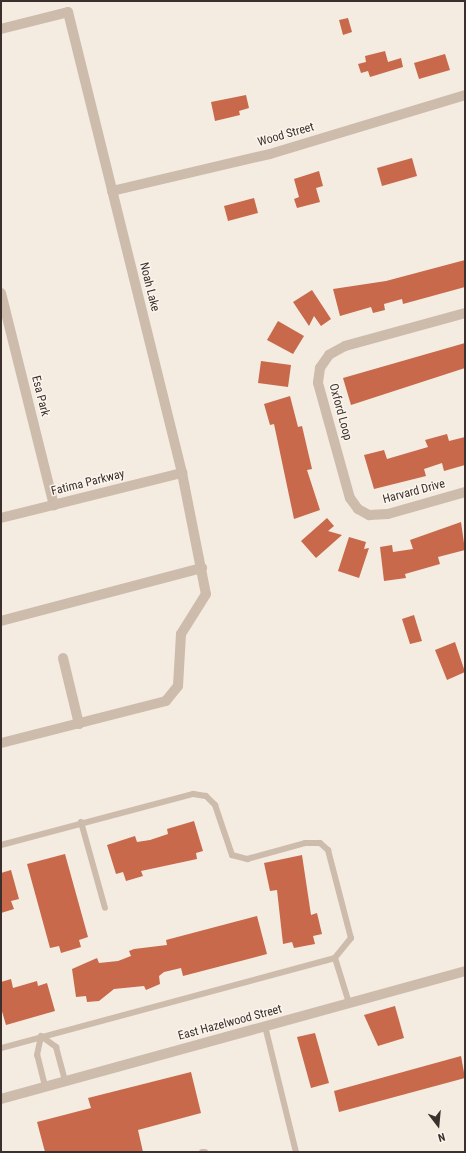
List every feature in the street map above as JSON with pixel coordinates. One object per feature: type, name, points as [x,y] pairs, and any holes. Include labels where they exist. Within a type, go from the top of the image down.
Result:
[{"type":"street","name":"Noah Lake","points":[[1,29],[68,12],[182,473],[206,594],[181,634],[178,686],[166,702],[1,742]]},
{"type":"street","name":"Wood Street","points":[[112,191],[277,152],[465,95]]},
{"type":"street","name":"Esa Park","points":[[1,293],[54,505]]},
{"type":"street","name":"Oxford Loop","points":[[369,515],[358,509],[350,498],[318,383],[320,368],[329,355],[345,346],[465,313]]},
{"type":"street","name":"Fatima Parkway","points":[[1,518],[182,473]]},
{"type":"street","name":"Harvard Drive","points":[[369,515],[388,514],[465,492]]},
{"type":"street","points":[[1,621],[202,568]]},
{"type":"street","points":[[63,658],[79,724]]},
{"type":"street","name":"East Hazelwood Street","points":[[1,1098],[465,971]]},
{"type":"lane","points":[[1,845],[81,822],[193,794],[206,796],[215,805],[232,854],[247,860],[305,843],[320,843],[328,850],[351,938],[335,958],[1,1048]]},
{"type":"lane","points":[[81,822],[105,908]]},
{"type":"lane","points":[[335,958],[349,1003]]},
{"type":"lane","points":[[266,1026],[296,1152]]},
{"type":"lane","points":[[41,1036],[56,1047],[65,1081]]},
{"type":"lane","points":[[41,1036],[36,1055],[46,1086]]},
{"type":"building","points":[[348,18],[352,32],[343,35],[339,20]]},
{"type":"building","points":[[385,51],[388,62],[401,58],[403,67],[370,77],[368,71],[361,73],[358,64],[366,62],[365,56]]},
{"type":"building","points":[[445,54],[450,70],[419,79],[414,63]]},
{"type":"building","points":[[246,95],[249,108],[239,111],[240,115],[215,121],[211,102]]},
{"type":"building","points":[[412,158],[417,176],[382,186],[377,168]]},
{"type":"building","points":[[319,171],[323,186],[316,188],[320,202],[297,208],[294,199],[299,197],[294,179]]},
{"type":"building","points":[[254,198],[258,213],[228,221],[224,206]]},
{"type":"building","points":[[465,260],[465,287],[403,304],[402,299],[384,304],[385,310],[373,313],[371,307],[340,316],[333,289],[386,281]]},
{"type":"building","points":[[312,290],[331,319],[321,326],[314,316],[309,326],[293,302]]},
{"type":"building","points":[[278,321],[304,336],[293,354],[267,340]]},
{"type":"building","points":[[465,343],[465,368],[351,405],[343,378]]},
{"type":"building","points":[[261,361],[291,365],[288,387],[258,383]]},
{"type":"building","points":[[290,396],[298,427],[302,426],[312,469],[307,470],[320,510],[294,519],[274,424],[270,425],[264,404]]},
{"type":"building","points":[[447,434],[449,441],[465,437],[465,465],[444,471],[442,463],[424,469],[426,476],[374,489],[364,455],[384,450],[387,459],[428,447],[425,440]]},
{"type":"building","points":[[327,518],[334,526],[328,531],[342,535],[316,558],[301,541]]},
{"type":"building","points":[[461,522],[465,550],[438,557],[440,564],[405,574],[406,578],[384,581],[380,547],[392,545],[393,552],[413,549],[410,540]]},
{"type":"building","points":[[349,537],[366,542],[364,549],[369,548],[359,578],[338,571]]},
{"type":"building","points":[[414,615],[422,641],[410,644],[402,619]]},
{"type":"building","points":[[455,642],[465,672],[447,680],[435,650]]},
{"type":"building","points":[[194,821],[203,851],[196,853],[197,859],[141,871],[143,876],[126,881],[123,872],[116,874],[107,845],[135,836],[137,842],[150,840],[168,834],[167,829]]},
{"type":"building","points":[[65,854],[88,937],[79,940],[81,947],[61,953],[59,946],[50,948],[27,864]]},
{"type":"building","points":[[302,855],[311,915],[317,913],[322,934],[313,936],[315,944],[294,948],[292,942],[283,944],[277,890],[270,891],[264,863]]},
{"type":"building","points":[[11,870],[19,899],[11,901],[14,909],[1,913],[1,873]]},
{"type":"building","points":[[257,916],[267,954],[183,976],[181,968],[164,972],[159,976],[160,984],[146,990],[144,986],[114,989],[99,1001],[87,1002],[86,996],[76,997],[72,969],[97,958],[99,963],[118,961],[131,956],[129,951],[134,949],[167,945],[166,940]]},
{"type":"building","points":[[11,979],[13,988],[37,981],[38,986],[47,983],[55,1011],[6,1025],[1,1008],[1,982]]},
{"type":"building","points":[[395,1006],[404,1038],[378,1046],[364,1015]]},
{"type":"building","points":[[315,1033],[329,1083],[311,1088],[297,1037]]},
{"type":"building","points":[[461,1056],[465,1078],[339,1112],[334,1091]]},
{"type":"building","points":[[191,1072],[201,1113],[138,1130],[143,1152],[45,1152],[37,1122],[91,1108],[88,1098]]}]
